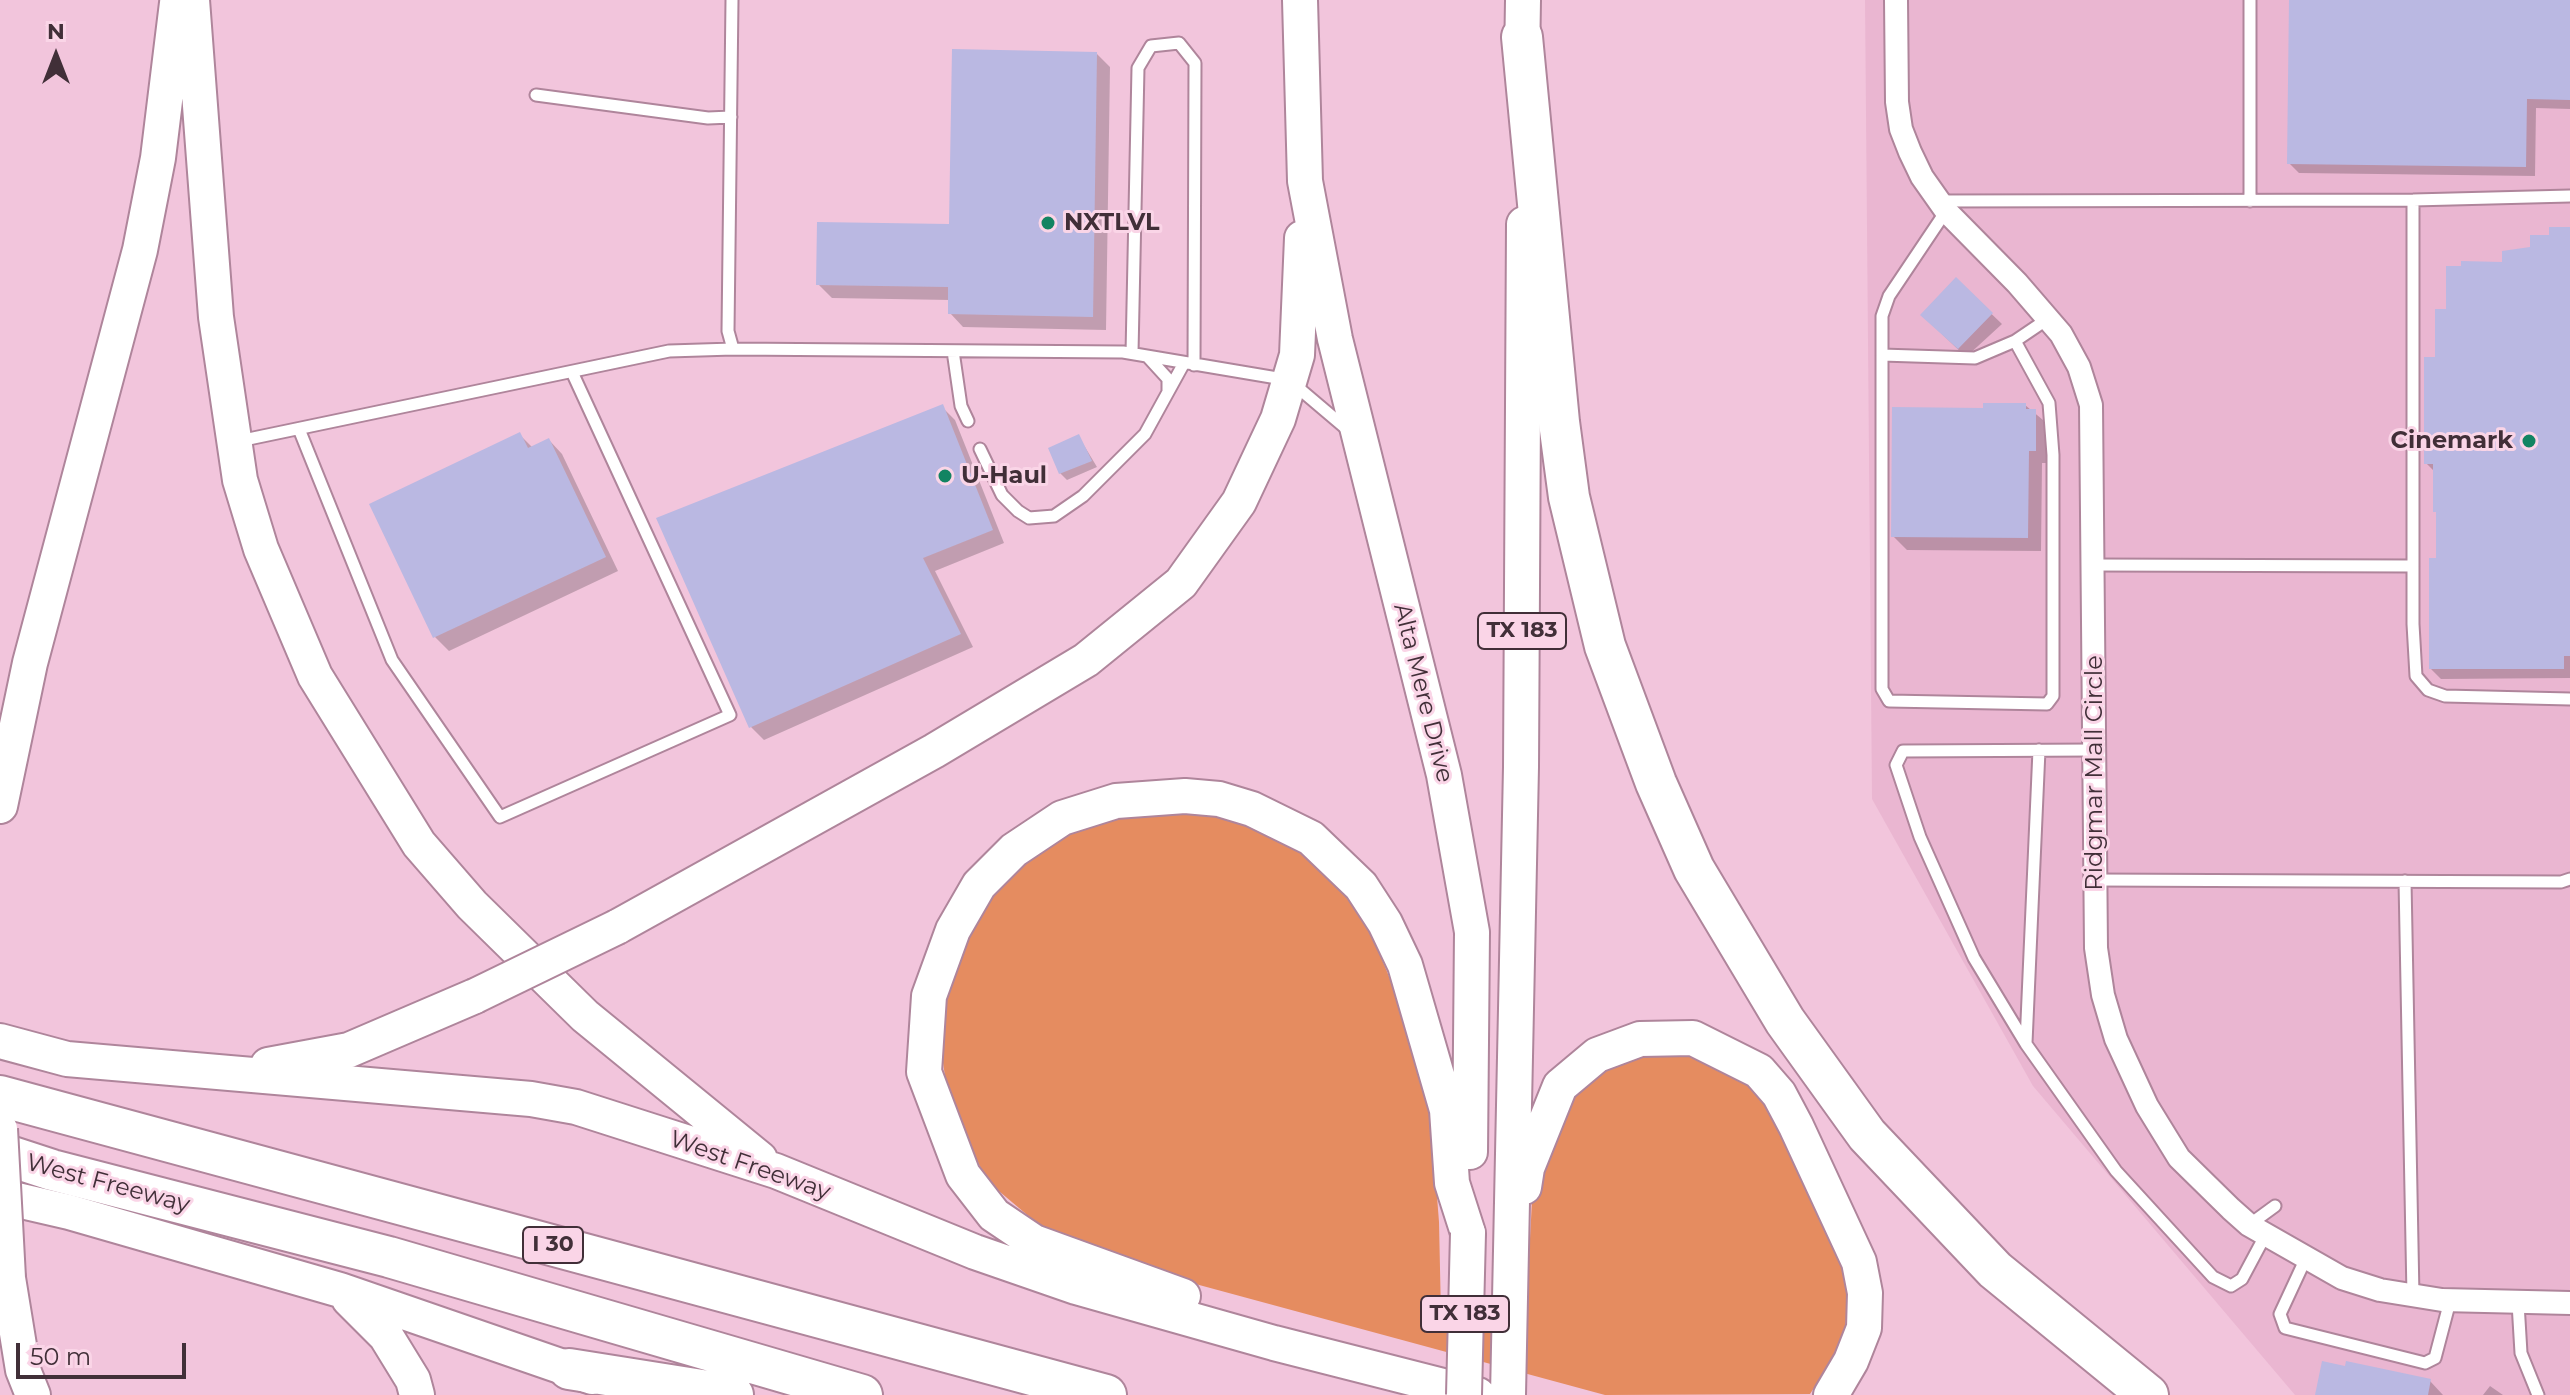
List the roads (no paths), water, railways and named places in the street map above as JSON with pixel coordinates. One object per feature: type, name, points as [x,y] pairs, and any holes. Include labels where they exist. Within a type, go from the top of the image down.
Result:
[{"type":"highway","points":[[1523,18],[1559,422],[1569,497],[1605,646],[1656,783],[1694,869],[1785,1021],[1867,1135],[1995,1270],[2148,1395]]},
{"type":"highway","name":"I 30","points":[[0,1096],[1106,1395]]},
{"type":"highway","name":"West Freeway","points":[[0,1153],[52,1170],[389,1257],[862,1395]]},
{"type":"highway","points":[[569,1369],[733,1395]]},
{"type":"main road","points":[[0,806],[30,663],[140,250],[158,158],[177,0]]},
{"type":"main road","points":[[192,0],[216,317],[240,480],[261,549],[315,676],[419,844],[472,905],[585,1016],[776,1171]]},
{"type":"main road","name":"Alta Mere Drive","points":[[1300,0],[1305,181],[1335,339],[1444,775],[1472,932],[1464,1395]]},
{"type":"main road","name":"TX 183","points":[[1508,1395],[1526,396],[1523,18]]},
{"type":"main road","points":[[227,1073],[349,1050],[475,996],[617,927],[934,751],[1118,637],[1181,583],[1232,513],[1278,419],[1297,355],[1305,181]]},
{"type":"main road","points":[[1274,1343],[1232,1313],[1034,1242],[994,1215],[963,1175],[943,1128],[924,1072],[929,996],[953,930],[979,885],[1014,850],[1062,818],[1116,801],[1150,797],[1219,799],[1252,809],[1311,838],[1361,886],[1385,923],[1405,965],[1447,1110],[1452,1183],[1468,1233]]},
{"type":"main road","points":[[1510,1263],[1527,1168],[1560,1086],[1597,1055],[1640,1039],[1693,1038],[1759,1071],[1779,1094],[1859,1262],[1865,1293],[1864,1328],[1851,1361],[1831,1395]]},
{"type":"main road","name":"West Freeway","points":[[0,1041],[67,1059],[531,1099],[576,1107],[776,1171],[975,1252],[1076,1287],[1274,1343],[1478,1395]]},
{"type":"main road","points":[[0,1129],[8,1278],[23,1370],[33,1395]]},
{"type":"main road","name":"West Freeway","points":[[0,1196],[69,1212],[340,1290],[640,1395]]},
{"type":"main road","points":[[340,1290],[386,1336],[413,1380],[417,1395]]},
{"type":"street","name":"Ridgmar Mall Circle","points":[[1896,0],[1901,129],[1922,177],[1942,206],[2049,318],[2072,350],[2091,405],[2095,880],[2100,979],[2126,1062],[2147,1106],[2179,1158],[2257,1230],[2342,1278],[2413,1296],[2450,1301],[2570,1303]]},
{"type":"lane","points":[[732,0],[728,331],[733,349]]},
{"type":"lane","points":[[2250,0],[2250,201]]},
{"type":"lane","points":[[980,449],[1002,495],[1029,518],[1054,516],[1119,464],[1145,434],[1168,391],[1189,364],[1195,63],[1179,43],[1151,46],[1143,53],[1138,68],[1132,353]]},
{"type":"lane","points":[[536,95],[708,118],[731,117]]},
{"type":"lane","points":[[2015,341],[2049,403],[2053,455],[2053,696],[2047,704],[1889,701],[1882,689],[1882,316],[1889,296],[1942,206],[2570,196]]},
{"type":"lane","points":[[2413,200],[2413,666],[2424,688],[2436,694],[2570,699]]},
{"type":"lane","points":[[1882,355],[1975,358],[2015,341],[2049,318]]},
{"type":"lane","points":[[235,442],[669,351],[733,349],[1132,353],[1289,380],[1362,441]]},
{"type":"lane","points":[[953,351],[961,406],[968,421]]},
{"type":"lane","points":[[1146,356],[1168,379],[1168,391]]},
{"type":"lane","points":[[299,429],[392,660],[500,817],[730,715],[572,372]]},
{"type":"lane","points":[[2094,565],[2413,566]]},
{"type":"lane","points":[[2026,1044],[2039,750]]},
{"type":"lane","points":[[2094,750],[1903,751],[1896,765],[1920,837],[1974,958],[2026,1044],[2116,1171],[2213,1277],[2231,1286],[2242,1279],[2257,1230],[2275,1206]]},
{"type":"lane","points":[[2095,880],[2561,882],[2570,879]]},
{"type":"lane","points":[[2405,881],[2413,1296]]},
{"type":"lane","points":[[2306,1258],[2280,1314],[2285,1328],[2425,1363],[2435,1358],[2450,1301]]},
{"type":"lane","points":[[2518,1303],[2521,1353],[2538,1395]]},
{"type":"place","name":"NXTLVL","points":[[1048,223]]},
{"type":"place","name":"Cinemark","points":[[2529,441]]},
{"type":"place","name":"U-Haul","points":[[945,476]]}]
